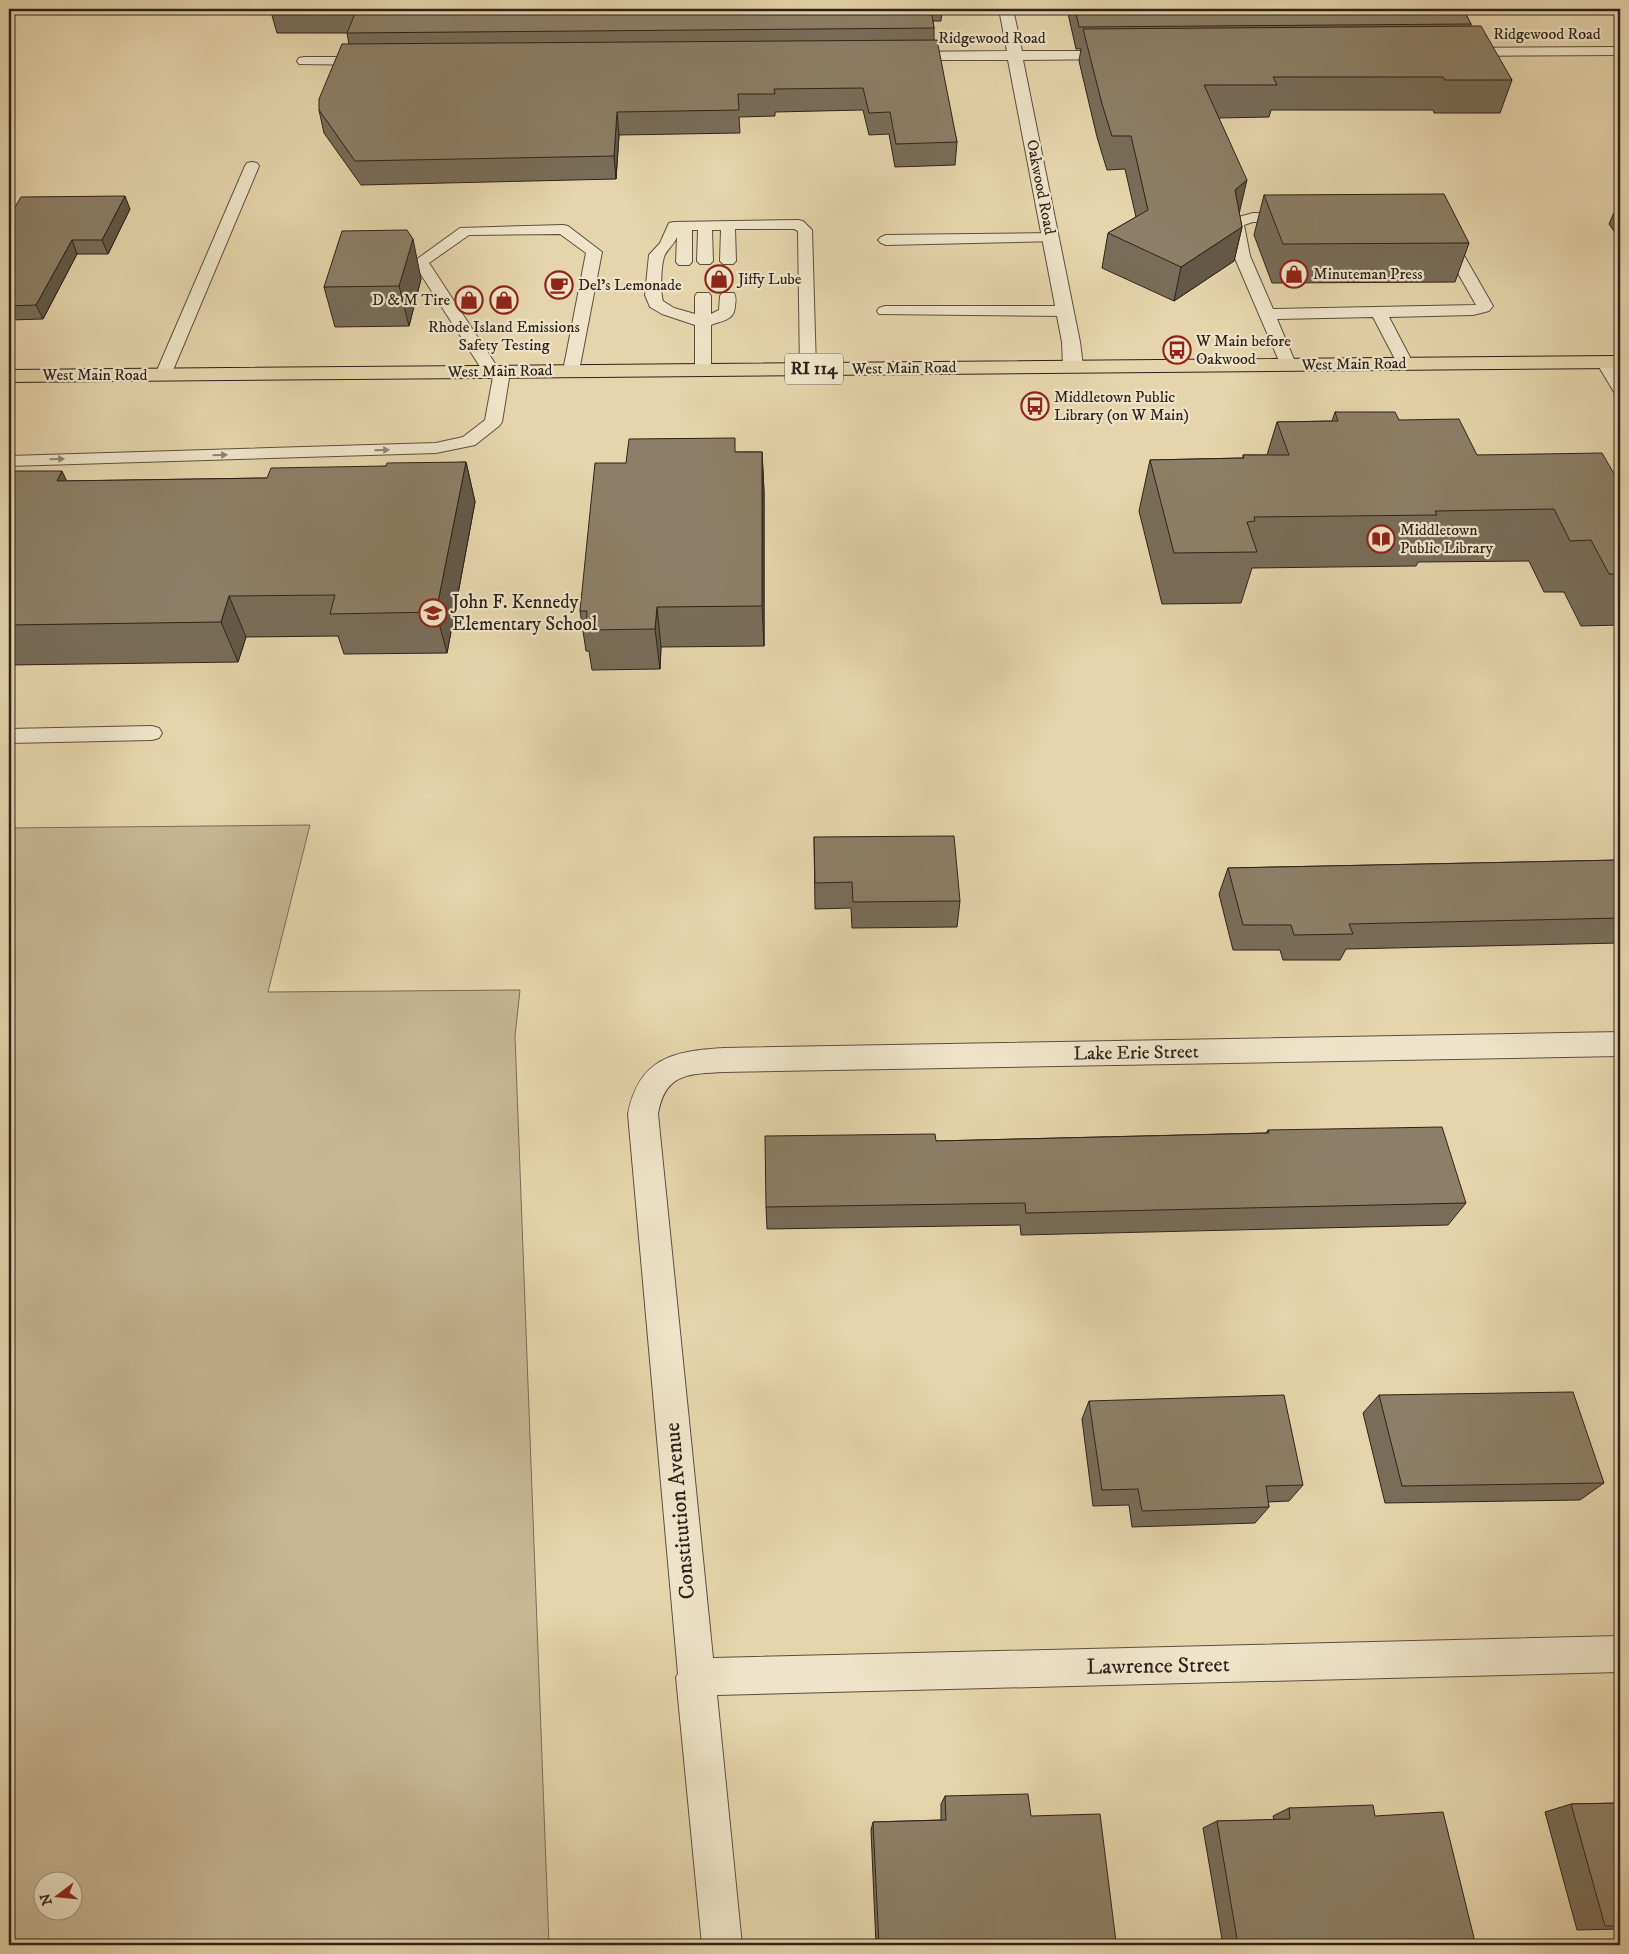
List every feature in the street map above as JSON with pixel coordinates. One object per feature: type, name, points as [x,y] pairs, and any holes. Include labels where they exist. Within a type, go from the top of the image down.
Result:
[{"type":"highway","name":"West Main Road","points":[[9,376],[1612,362]]},
{"type":"street","name":"Oakwood Road","points":[[1006,9],[1073,366]]},
{"type":"street","name":"Ridgewood Road","points":[[1446,52],[1620,51]]},
{"type":"street","name":"Ridgewood Road","points":[[886,56],[1133,54]]},
{"type":"street","points":[[304,62],[383,61]]},
{"type":"street","name":"Lake Erie Street","points":[[655,1079],[668,1070],[684,1064],[724,1060],[1620,1044]]},
{"type":"street","name":"Constitution Avenue","points":[[655,1079],[644,1101],[643,1114],[695,1677],[722,1945]]},
{"type":"street","name":"Lawrence Street","points":[[695,1677],[1620,1654]]},
{"type":"lane","points":[[163,375],[252,166]]},
{"type":"lane","points":[[1288,364],[1242,256],[1237,222],[1250,218],[1309,218]]},
{"type":"lane","points":[[1266,314],[1472,310],[1483,308],[1485,306],[1436,222]]},
{"type":"lane","points":[[728,296],[727,314],[703,322],[684,317],[656,304],[653,295],[657,255],[667,244],[674,226],[798,224],[805,230],[808,369]]},
{"type":"lane","points":[[704,262],[705,225]]},
{"type":"lane","points":[[728,225],[728,261]]},
{"type":"lane","points":[[684,262],[685,226]]},
{"type":"lane","points":[[9,461],[436,448],[469,441],[492,422],[497,372],[421,262],[465,231],[563,229],[594,252],[571,371]]},
{"type":"lane","points":[[886,240],[1050,238]]},
{"type":"lane","points":[[682,296],[684,317]]},
{"type":"lane","points":[[703,296],[703,370]]},
{"type":"lane","points":[[885,311],[1064,310]]},
{"type":"lane","points":[[1379,312],[1405,363]]},
{"type":"lane","points":[[1612,362],[1620,388]]},
{"type":"lane","points":[[9,736],[152,733]]},
{"type":"shaded area","points":[[310,825],[268,992],[520,990],[515,1036],[549,1945],[9,1945],[9,828]]},
{"type":"building","points":[[272,9],[931,9],[934,28],[347,33],[356,11],[271,12]]},
{"type":"building","points":[[1075,9],[1463,9],[1471,24],[1079,27]]},
{"type":"building","points":[[1481,26],[1512,80],[1445,80],[1443,77],[1273,77],[1277,85],[1204,85],[1247,180],[1235,190],[1242,227],[1181,267],[1108,233],[1148,210],[1131,136],[1112,136],[1083,29]]},
{"type":"building","points":[[937,40],[957,142],[896,144],[890,112],[869,113],[863,88],[774,89],[775,94],[738,94],[739,110],[617,112],[614,156],[355,161],[319,110],[319,99],[342,44]]},
{"type":"building","points":[[1444,194],[1469,243],[1283,244],[1264,195]]},
{"type":"building","points":[[125,196],[102,240],[72,240],[36,305],[9,306],[9,217],[21,197]]},
{"type":"building","points":[[407,230],[413,239],[399,286],[324,287],[342,231]]},
{"type":"building","points":[[1335,412],[1395,412],[1399,420],[1459,419],[1477,455],[1602,453],[1620,484],[1620,574],[1609,574],[1591,540],[1570,541],[1554,509],[1435,511],[1437,515],[1254,517],[1255,521],[1247,522],[1257,552],[1174,553],[1150,460],[1244,458],[1243,455],[1289,455],[1277,422],[1338,421]]},
{"type":"building","points":[[735,438],[735,452],[762,452],[762,606],[657,607],[655,629],[586,630],[587,611],[580,611],[595,463],[626,463],[629,439]]},
{"type":"building","points":[[466,462],[436,612],[330,614],[335,595],[229,596],[221,622],[9,625],[9,471],[62,471],[57,481],[267,478],[271,468],[386,466],[387,463]]},
{"type":"building","points":[[954,836],[960,901],[853,902],[852,882],[815,883],[814,837]]},
{"type":"building","points":[[1620,860],[1620,918],[1349,924],[1353,934],[1294,935],[1291,925],[1243,925],[1228,868]]},
{"type":"building","points":[[1442,1127],[1466,1203],[1026,1213],[1025,1203],[766,1207],[765,1136],[935,1134],[936,1141],[1269,1133],[1268,1130]]},
{"type":"building","points":[[1573,1392],[1604,1483],[1402,1486],[1379,1395]]},
{"type":"building","points":[[1284,1395],[1303,1485],[1266,1486],[1269,1507],[1142,1511],[1138,1489],[1102,1490],[1089,1401]]},
{"type":"building","points":[[1028,1794],[1031,1816],[1100,1814],[1116,1942],[1019,1945],[879,1945],[873,1822],[946,1820],[945,1796]]},
{"type":"building","points":[[1620,1803],[1620,1926],[1605,1926],[1571,1804]]},
{"type":"building","points":[[1373,1805],[1375,1816],[1443,1812],[1475,1942],[1368,1945],[1238,1945],[1217,1821],[1290,1819],[1289,1808]]},
{"type":"place","name":"Minuteman Press","points":[[1294,274]]},
{"type":"place","name":"Jiffy Lube","points":[[719,279]]},
{"type":"place","name":"Del's Lemonade","points":[[559,285]]},
{"type":"place","name":"D & M Tire","points":[[469,300]]},
{"type":"place","name":"Rhode Island Emissions Safety Testing","points":[[504,300]]},
{"type":"place","name":"W Main before Oakwood","points":[[1177,350]]},
{"type":"place","name":"Middletown Public Library (on W Main)","points":[[1035,406]]},
{"type":"place","name":"Middletown Public Library","points":[[1381,539]]},
{"type":"place","name":"John F. Kennedy Elementary School","points":[[433,613]]}]
